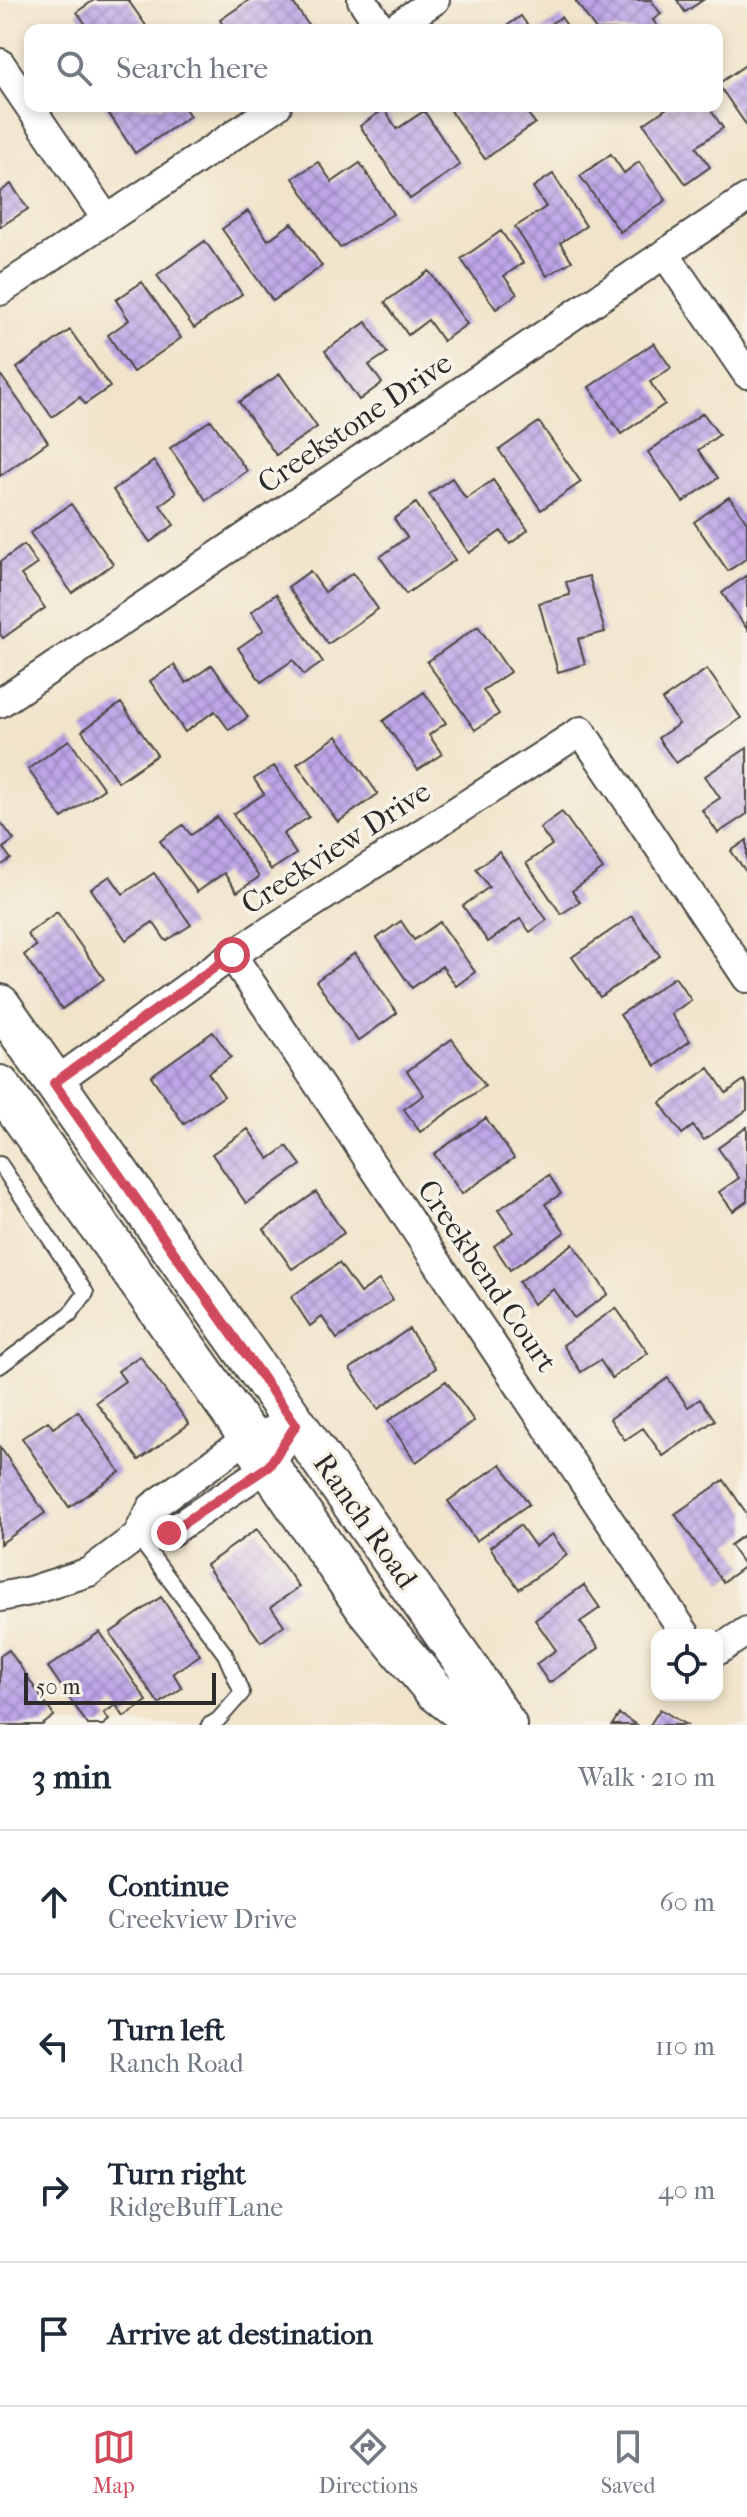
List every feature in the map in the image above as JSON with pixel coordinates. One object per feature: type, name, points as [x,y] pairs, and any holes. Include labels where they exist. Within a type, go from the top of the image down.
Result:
[{"type":"main road","name":"Ranch Road","points":[[0,1005],[506,1725]]},
{"type":"main road","name":"Ranch Road","points":[[0,1086],[366,1608],[434,1690],[479,1725]]},
{"type":"street","points":[[362,0],[378,24]]},
{"type":"street","points":[[400,24],[435,0]]},
{"type":"street","points":[[0,63],[24,98]]},
{"type":"street","points":[[33,112],[107,220]]},
{"type":"street","points":[[0,291],[268,112]]},
{"type":"street","name":"Creekstone Drive","points":[[0,703],[747,198]]},
{"type":"street","points":[[665,254],[747,374]]},
{"type":"street","name":"Creekview Drive","points":[[54,1083],[232,955],[581,731],[747,978]]},
{"type":"street","name":"Creekbend Court","points":[[232,955],[682,1629]]},
{"type":"street","points":[[0,1597],[89,1572],[137,1536],[152,1507],[259,1452],[296,1425]]},
{"type":"street","points":[[723,1647],[747,1631]]},
{"type":"lane","points":[[0,1164],[86,1293],[70,1314],[0,1366]]},
{"type":"lane","points":[[137,1536],[225,1654],[242,1693],[218,1720],[209,1725]]},
{"type":"building","points":[[94,0],[128,0],[145,24],[86,24],[77,12]]},
{"type":"building","points":[[249,0],[291,0],[308,24],[222,24],[220,20]]},
{"type":"building","points":[[575,0],[651,0],[661,14],[653,20],[656,24],[592,24]]},
{"type":"building","points":[[677,0],[703,0],[685,12]]},
{"type":"building","points":[[521,16],[527,24],[510,24]]},
{"type":"building","points":[[561,17],[566,24],[550,24]]},
{"type":"building","points":[[747,64],[747,126],[723,91],[723,81]]},
{"type":"building","points":[[108,112],[187,112],[190,116],[135,153]]},
{"type":"building","points":[[380,112],[386,112],[397,129],[425,112],[460,165],[410,199],[360,126]]},
{"type":"building","points":[[451,112],[527,112],[535,123],[485,159]]},
{"type":"building","points":[[661,112],[712,112],[723,128],[696,147],[710,167],[686,184],[644,124]]},
{"type":"building","points":[[611,154],[624,173],[639,162],[666,200],[620,232],[580,176]]},
{"type":"building","points":[[318,162],[332,182],[360,163],[393,214],[340,248],[293,178]]},
{"type":"building","points":[[553,174],[586,226],[560,243],[572,261],[547,276],[515,227],[546,207],[533,187]]},
{"type":"building","points":[[11,184],[28,209],[0,227],[0,192]]},
{"type":"building","points":[[248,211],[268,240],[292,223],[322,266],[273,301],[222,229]]},
{"type":"building","points":[[501,231],[523,263],[504,276],[517,294],[496,309],[461,259]]},
{"type":"building","points":[[205,241],[242,294],[194,328],[157,275]]},
{"type":"building","points":[[429,271],[467,324],[443,341],[428,320],[408,335],[385,302]]},
{"type":"building","points":[[142,282],[181,338],[133,372],[108,335],[129,320],[116,300]]},
{"type":"building","points":[[366,322],[387,353],[369,365],[382,383],[359,400],[325,351]]},
{"type":"building","points":[[70,330],[110,387],[85,404],[80,397],[52,417],[17,368]]},
{"type":"building","points":[[654,343],[671,368],[650,382],[665,404],[621,434],[589,387]]},
{"type":"building","points":[[0,374],[48,442],[0,476]]},
{"type":"building","points":[[280,374],[317,427],[276,455],[239,402]]},
{"type":"building","points":[[703,413],[719,435],[698,450],[718,478],[683,502],[648,452]]},
{"type":"building","points":[[211,420],[247,471],[206,500],[170,448]]},
{"type":"building","points":[[539,422],[581,482],[541,510],[499,450]]},
{"type":"building","points":[[154,461],[176,493],[160,505],[174,525],[150,542],[113,490]]},
{"type":"building","points":[[452,478],[466,499],[493,480],[528,530],[510,544],[501,531],[469,553],[429,494]]},
{"type":"building","points":[[729,497],[747,522],[747,558],[728,571],[694,522]]},
{"type":"building","points":[[416,503],[455,560],[406,594],[380,557],[407,537],[394,519]]},
{"type":"building","points":[[71,504],[113,564],[72,593],[30,533]]},
{"type":"building","points":[[24,545],[37,564],[21,575],[45,608],[3,638],[0,634],[0,562]]},
{"type":"building","points":[[310,571],[325,592],[353,573],[378,609],[328,644],[288,587]]},
{"type":"building","points":[[747,575],[747,629],[722,593]]},
{"type":"building","points":[[589,576],[605,632],[578,639],[585,664],[558,672],[539,603],[570,595],[566,582]]},
{"type":"building","points":[[276,594],[323,662],[304,675],[293,660],[261,682],[238,648],[264,630],[251,612]]},
{"type":"building","points":[[478,626],[510,672],[483,690],[499,714],[475,730],[427,662]]},
{"type":"building","points":[[174,665],[186,683],[212,665],[248,717],[229,730],[215,711],[185,732],[150,681]]},
{"type":"building","points":[[707,669],[741,718],[676,763],[658,738],[679,724],[662,700]]},
{"type":"building","points":[[424,692],[446,723],[429,735],[442,754],[418,770],[383,721]]},
{"type":"building","points":[[121,703],[157,755],[118,782],[82,731]]},
{"type":"building","points":[[337,736],[378,794],[338,822],[297,764]]},
{"type":"building","points":[[69,740],[104,789],[62,818],[28,769]]},
{"type":"building","points":[[747,748],[747,814],[718,833],[702,810],[720,798],[705,776]]},
{"type":"building","points":[[274,766],[309,817],[283,834],[296,854],[271,870],[233,814],[264,794],[254,779]]},
{"type":"building","points":[[562,812],[603,869],[572,891],[580,902],[561,914],[526,863],[552,845],[540,828]]},
{"type":"building","points":[[217,817],[259,877],[237,892],[224,873],[197,892],[160,841],[183,825],[191,835]]},
{"type":"building","points":[[0,821],[14,840],[3,848],[11,859],[0,866]]},
{"type":"building","points":[[747,840],[747,873],[731,851]]},
{"type":"building","points":[[499,852],[547,920],[530,932],[520,919],[488,942],[463,906],[489,887],[476,869]]},
{"type":"building","points":[[154,873],[191,925],[166,941],[153,922],[126,940],[91,889],[110,876],[123,894]]},
{"type":"building","points":[[57,912],[104,979],[62,1009],[24,955],[36,946],[27,934]]},
{"type":"building","points":[[632,916],[660,956],[600,997],[572,957]]},
{"type":"building","points":[[401,921],[414,940],[440,922],[475,972],[456,986],[442,966],[412,988],[377,938]]},
{"type":"building","points":[[355,953],[397,1013],[358,1041],[316,981]]},
{"type":"building","points":[[675,977],[691,1000],[671,1014],[690,1041],[656,1066],[620,1015]]},
{"type":"building","points":[[213,1032],[231,1057],[208,1073],[224,1096],[184,1124],[151,1076]]},
{"type":"building","points":[[452,1039],[485,1086],[420,1132],[404,1109],[424,1095],[407,1071]]},
{"type":"building","points":[[709,1068],[726,1093],[744,1080],[747,1085],[747,1110],[704,1140],[693,1126],[682,1134],[660,1103]]},
{"type":"building","points":[[486,1118],[514,1158],[462,1194],[434,1154]]},
{"type":"building","points":[[747,1127],[747,1201],[733,1211],[719,1192],[739,1178],[718,1148]]},
{"type":"building","points":[[248,1129],[269,1159],[287,1146],[301,1165],[246,1203],[212,1154]]},
{"type":"building","points":[[549,1175],[561,1194],[545,1204],[565,1232],[510,1270],[494,1246],[513,1232],[498,1210]]},
{"type":"building","points":[[316,1192],[344,1233],[292,1269],[264,1229]]},
{"type":"building","points":[[573,1244],[608,1294],[574,1318],[554,1289],[533,1304],[519,1282]]},
{"type":"building","points":[[339,1263],[360,1293],[379,1280],[393,1300],[337,1339],[322,1317],[310,1326],[291,1297]]},
{"type":"building","points":[[616,1308],[648,1353],[612,1378],[600,1360],[581,1372],[563,1345]]},
{"type":"building","points":[[409,1329],[436,1368],[378,1409],[350,1369]]},
{"type":"building","points":[[140,1356],[189,1424],[139,1460],[96,1402],[125,1381],[118,1371]]},
{"type":"building","points":[[668,1378],[688,1407],[700,1399],[715,1420],[663,1456],[643,1428],[625,1440],[610,1419]]},
{"type":"building","points":[[446,1381],[474,1421],[416,1462],[388,1421]]},
{"type":"building","points":[[78,1411],[120,1472],[69,1507],[22,1438],[48,1421],[53,1428]]},
{"type":"building","points":[[0,1447],[45,1513],[0,1544]]},
{"type":"building","points":[[501,1464],[529,1504],[476,1541],[448,1501]]},
{"type":"building","points":[[724,1480],[747,1514],[747,1533],[730,1545],[745,1566],[723,1582],[675,1514]]},
{"type":"building","points":[[520,1525],[535,1546],[552,1534],[567,1555],[519,1589],[490,1547]]},
{"type":"building","points":[[257,1529],[299,1587],[271,1607],[284,1625],[261,1642],[206,1565]]},
{"type":"building","points":[[584,1585],[600,1608],[580,1622],[599,1648],[549,1683],[536,1664],[556,1650],[535,1620]]},
{"type":"building","points":[[161,1597],[200,1655],[173,1673],[182,1688],[159,1704],[110,1633]]},
{"type":"building","points":[[100,1632],[147,1701],[124,1717],[116,1705],[104,1713],[109,1720],[103,1725],[88,1725],[48,1667]]},
{"type":"building","points":[[9,1650],[54,1716],[42,1725],[0,1725],[0,1656]]},
{"type":"building","points":[[660,1709],[686,1725],[650,1725]]},
{"type":"building","points":[[619,1714],[637,1725],[612,1725]]},
{"type":"route","points":[[169,1533],[269,1466],[296,1425],[54,1083],[232,955]]}]
